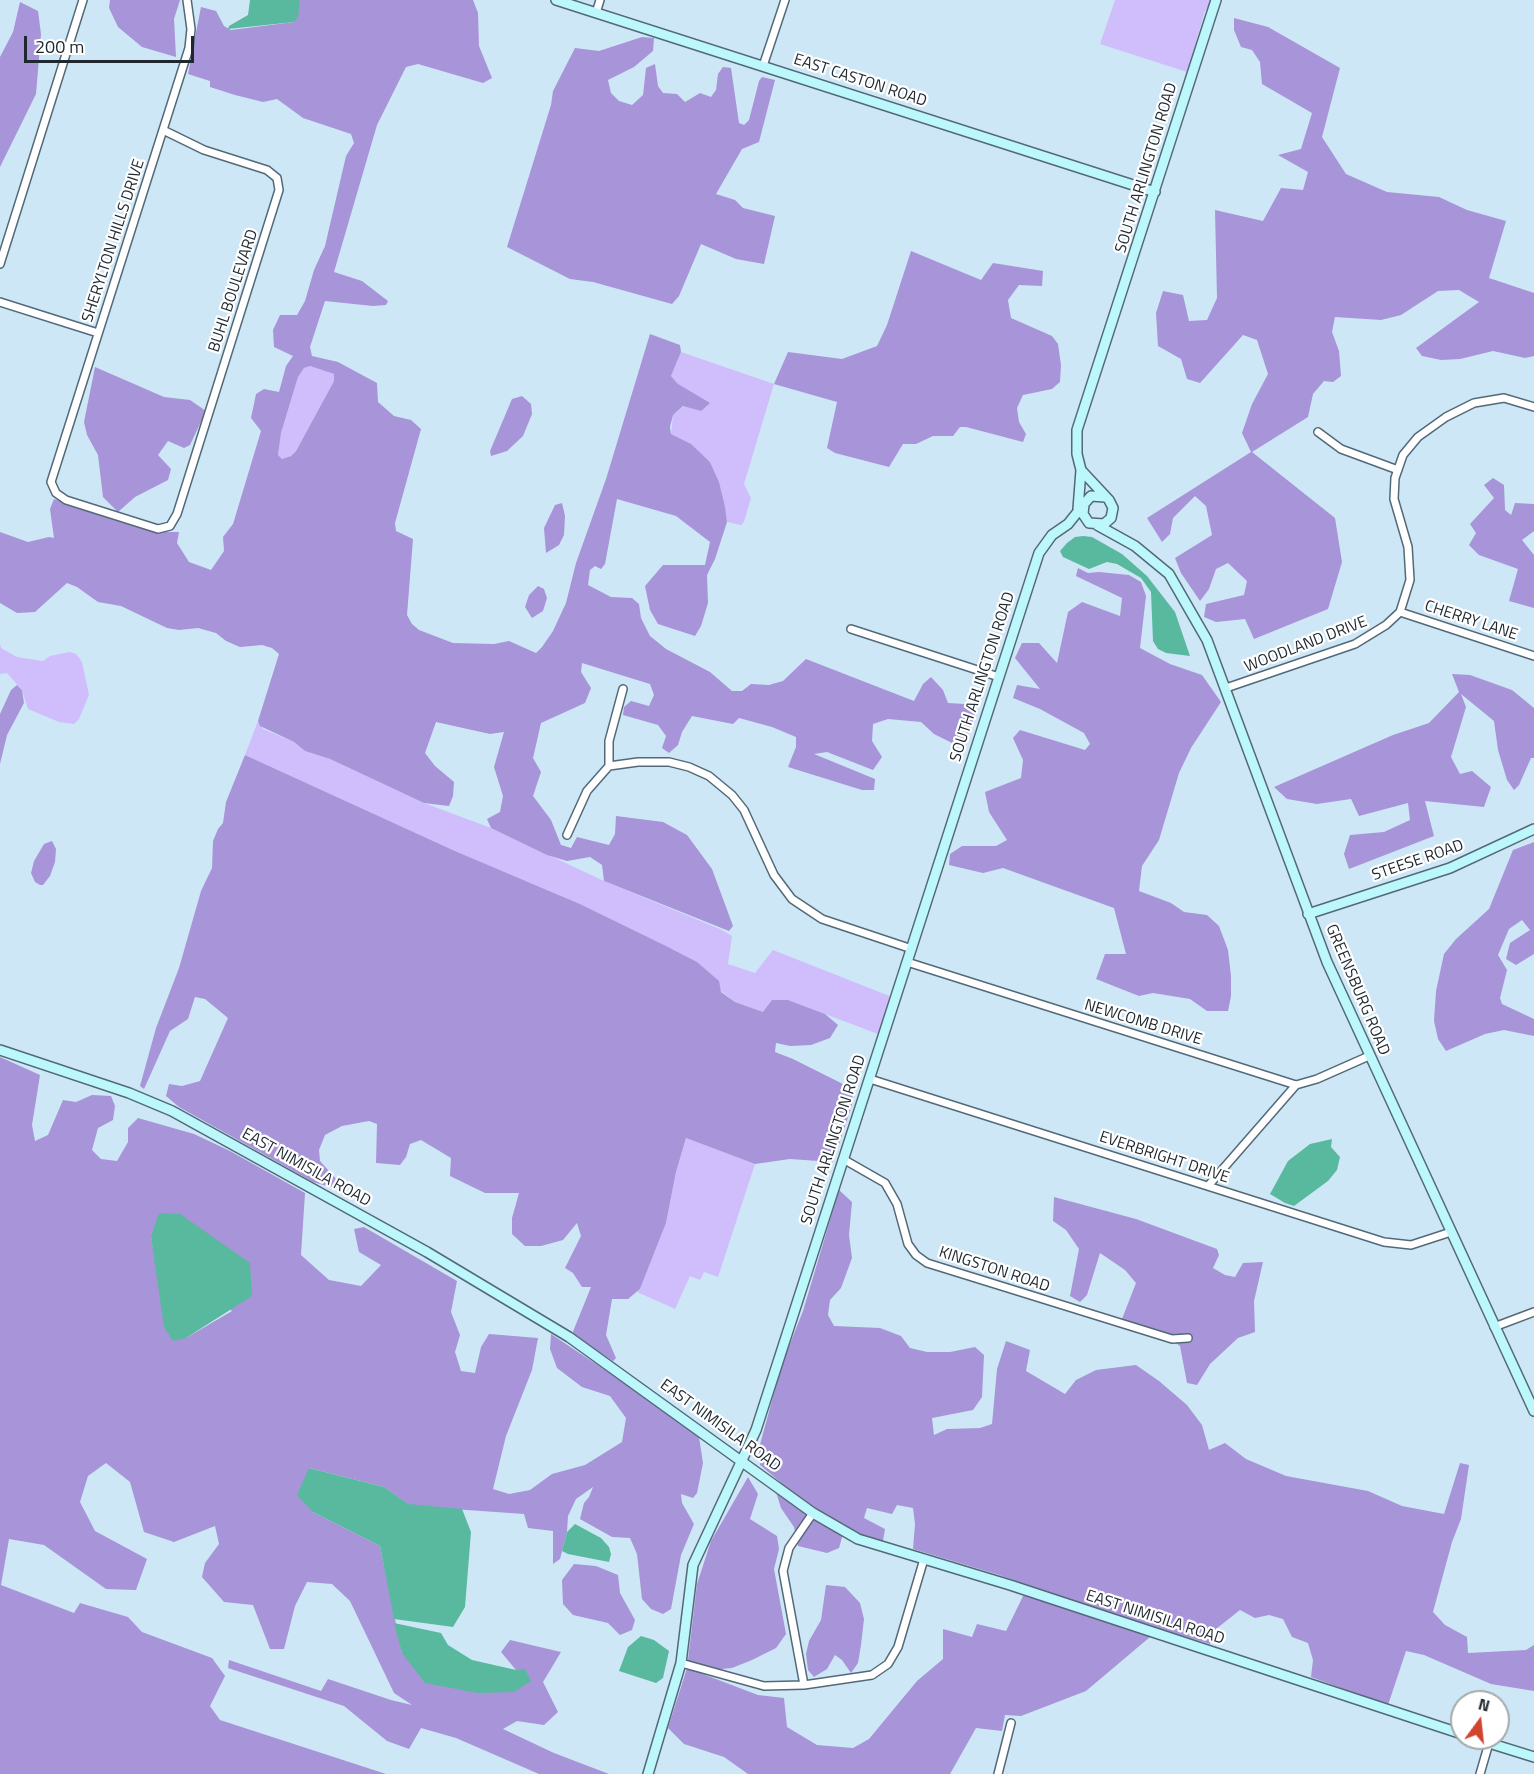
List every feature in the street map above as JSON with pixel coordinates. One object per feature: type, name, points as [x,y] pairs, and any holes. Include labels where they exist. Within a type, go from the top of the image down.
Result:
[{"type":"street","points":[[0,264],[83,0]]},
{"type":"street","name":"SHERYLTON HILLS DRIVE","points":[[52,489],[54,471],[191,37],[187,0]]},
{"type":"street","name":"EAST CASTON ROAD","points":[[556,0],[1155,192]]},
{"type":"street","points":[[596,13],[600,0]]},
{"type":"street","points":[[764,66],[785,0]]},
{"type":"street","name":"SOUTH ARLINGTON ROAD","points":[[1084,474],[1077,454],[1077,430],[1216,0]]},
{"type":"street","name":"BUHL BOULEVARD","points":[[52,489],[59,496],[81,505],[151,527],[167,527],[177,514],[279,186],[274,174],[267,170],[204,150],[163,130]]},
{"type":"street","points":[[0,302],[98,333]]},
{"type":"street","points":[[1400,612],[1408,591],[1411,568],[1395,503],[1398,470],[1403,455],[1418,437],[1466,406],[1496,398],[1519,401],[1534,407]]},
{"type":"street","points":[[1318,432],[1341,449],[1398,470]]},
{"type":"street","points":[[1084,474],[1112,504],[1112,516],[1120,536]]},
{"type":"street","points":[[1084,474],[1083,514],[1093,524],[1120,536]]},
{"type":"street","points":[[1076,514],[1084,474]]},
{"type":"street","points":[[1085,503],[1096,495],[1105,496]]},
{"type":"street","name":"SOUTH ARLINGTON ROAD","points":[[648,1774],[681,1663],[693,1565],[756,1430],[1039,553],[1052,535],[1068,524],[1085,503]]},
{"type":"street","points":[[1068,524],[1104,524],[1112,516]]},
{"type":"street","name":"GREENSBURG ROAD","points":[[1120,536],[1169,574],[1207,640],[1308,914],[1369,1056],[1534,1411]]},
{"type":"street","name":"CHERRY LANE","points":[[1400,612],[1534,656]]},
{"type":"street","name":"WOODLAND DRIVE","points":[[1226,688],[1365,640],[1400,612]]},
{"type":"street","points":[[851,629],[999,677]]},
{"type":"street","points":[[609,766],[609,741],[623,689]]},
{"type":"street","points":[[567,835],[587,790],[609,766],[638,762],[669,762],[709,776],[732,795],[744,810],[774,875],[792,899],[822,919],[912,949]]},
{"type":"street","name":"STEESE ROAD","points":[[1308,914],[1459,864],[1534,829]]},
{"type":"street","name":"NEWCOMB DRIVE","points":[[907,962],[1296,1085]]},
{"type":"street","name":"EAST NIMISILA ROAD","points":[[0,1050],[138,1096],[200,1126],[524,1308],[612,1366],[813,1513],[858,1539],[1450,1730]]},
{"type":"street","points":[[1208,1186],[1296,1085],[1317,1079],[1369,1056]]},
{"type":"street","name":"EVERBRIGHT DRIVE","points":[[870,1079],[1396,1244],[1420,1244],[1451,1232]]},
{"type":"street","name":"KINGSTON ROAD","points":[[843,1159],[885,1183],[897,1204],[908,1244],[924,1261],[1172,1339],[1188,1338]]},
{"type":"street","points":[[1494,1327],[1534,1312]]},
{"type":"street","points":[[804,1685],[783,1571],[789,1548],[813,1513]]},
{"type":"street","points":[[681,1663],[753,1684],[784,1687],[863,1677],[876,1673],[888,1664],[898,1647],[924,1559]]},
{"type":"street","points":[[998,1774],[1011,1723]]},
{"type":"street","points":[[1480,1774],[1487,1750]]},
{"type":"street","points":[[1510,1750],[1534,1757]]},
{"type":"shaded area","points":[[110,0],[180,0],[174,19],[176,57],[142,47],[118,27],[109,8]]},
{"type":"shaded area","points":[[250,0],[300,0],[298,17],[294,22],[228,29],[229,26],[248,15]]},
{"type":"shaded area","points":[[300,0],[473,0],[478,13],[479,46],[492,78],[483,83],[418,64],[406,67],[377,125],[334,272],[362,281],[388,301],[386,305],[373,306],[325,301],[310,347],[312,356],[338,362],[377,383],[378,402],[394,416],[411,420],[421,429],[395,523],[396,531],[413,539],[407,615],[412,624],[419,630],[453,643],[494,644],[509,641],[536,653],[542,647],[553,631],[566,603],[576,563],[606,479],[650,334],[680,345],[681,352],[671,376],[678,384],[710,403],[701,411],[683,406],[673,415],[670,427],[671,434],[691,444],[710,462],[719,482],[725,507],[727,522],[715,559],[707,575],[708,603],[701,626],[695,636],[658,624],[650,610],[645,586],[663,565],[705,565],[710,542],[676,516],[617,499],[605,564],[601,569],[595,566],[590,570],[588,585],[611,597],[632,598],[639,604],[641,618],[650,636],[666,649],[710,672],[732,691],[742,691],[751,684],[769,685],[783,681],[806,659],[914,701],[923,684],[931,677],[943,690],[948,703],[965,704],[976,712],[967,737],[956,745],[934,734],[921,722],[888,719],[873,724],[872,741],[882,757],[873,770],[827,752],[814,754],[875,779],[874,790],[862,790],[788,767],[796,747],[796,737],[772,727],[739,718],[733,724],[692,716],[682,732],[678,745],[669,753],[662,748],[666,736],[658,725],[623,715],[624,707],[631,701],[649,706],[654,695],[650,684],[582,663],[581,672],[591,688],[585,703],[541,723],[533,758],[541,772],[533,796],[551,820],[561,845],[571,848],[577,837],[609,845],[615,834],[616,816],[663,822],[687,835],[712,869],[733,926],[729,931],[604,881],[602,865],[590,857],[567,861],[547,855],[491,828],[487,819],[500,812],[503,796],[494,767],[504,732],[490,734],[436,722],[425,753],[435,766],[454,782],[453,796],[449,806],[424,803],[330,759],[305,751],[294,742],[260,726],[258,721],[279,654],[272,648],[262,645],[240,647],[226,641],[216,633],[198,628],[179,630],[167,628],[121,606],[98,602],[77,587],[67,583],[35,612],[17,613],[0,603],[0,532],[28,542],[54,538],[50,509],[54,499],[158,532],[179,532],[177,543],[189,562],[211,570],[224,551],[223,537],[233,524],[261,431],[251,418],[256,394],[264,389],[279,392],[286,366],[293,356],[274,347],[273,330],[280,315],[297,315],[305,301],[314,270],[325,246],[346,156],[354,143],[351,134],[303,118],[277,99],[263,102],[235,95],[210,87],[210,81],[188,74],[201,7],[216,11],[224,26],[231,30],[294,22]],"holes":[[[310,366],[334,374],[334,381],[296,451],[291,456],[282,459],[278,455],[281,433],[298,377],[304,368]]]},
{"type":"shaded area","points":[[1115,0],[1214,0],[1205,11],[1187,72],[1100,44]]},
{"type":"shaded area","points":[[20,2],[38,11],[41,34],[36,94],[0,167],[0,57],[13,32]]},
{"type":"shaded area","points":[[1234,18],[1268,27],[1340,68],[1322,137],[1346,174],[1387,192],[1439,197],[1467,210],[1506,221],[1489,278],[1534,293],[1534,356],[1525,358],[1493,351],[1460,359],[1441,360],[1422,356],[1416,348],[1479,302],[1459,290],[1438,291],[1401,315],[1381,320],[1335,317],[1332,332],[1339,351],[1341,376],[1333,382],[1324,381],[1313,394],[1308,417],[1252,452],[1335,518],[1342,562],[1328,609],[1254,639],[1245,619],[1216,622],[1204,617],[1206,604],[1244,595],[1247,581],[1228,563],[1216,569],[1209,589],[1200,601],[1181,573],[1175,558],[1212,535],[1206,506],[1195,496],[1173,518],[1170,534],[1162,542],[1147,518],[1251,452],[1242,433],[1252,404],[1268,374],[1257,340],[1243,335],[1200,383],[1187,379],[1181,359],[1158,346],[1156,313],[1163,291],[1183,295],[1189,321],[1207,320],[1217,298],[1215,210],[1263,221],[1281,188],[1303,190],[1308,172],[1278,155],[1301,149],[1312,113],[1262,84],[1260,62],[1252,50],[1241,47],[1234,30]]},
{"type":"shaded area","points":[[642,37],[654,38],[653,51],[634,67],[608,80],[611,93],[619,101],[632,105],[643,95],[646,68],[655,64],[658,86],[663,93],[677,94],[685,102],[700,93],[711,97],[716,90],[718,74],[723,67],[731,68],[739,123],[744,125],[749,120],[759,81],[762,77],[775,80],[759,142],[742,149],[716,194],[735,200],[743,208],[775,216],[764,264],[736,259],[701,244],[679,296],[672,304],[593,282],[570,279],[507,247],[551,105],[553,91],[575,48],[599,51]]},
{"type":"shaded area","points":[[911,251],[981,280],[993,263],[1043,271],[1042,286],[1019,285],[1008,300],[1011,318],[1052,336],[1058,344],[1061,365],[1060,382],[1052,389],[1023,395],[1017,408],[1019,422],[1026,434],[1023,442],[960,427],[953,436],[933,436],[916,444],[903,444],[889,467],[835,453],[827,448],[837,402],[774,384],[788,352],[842,359],[877,346],[887,325]]},
{"type":"shaded area","points":[[681,352],[774,384],[744,484],[751,498],[741,525],[727,522],[719,482],[710,462],[691,445],[671,434],[673,415],[684,406],[701,411],[671,376]]},
{"type":"shaded area","points":[[310,366],[334,374],[334,381],[296,451],[291,456],[282,459],[278,455],[281,433],[298,377],[304,368]]},
{"type":"shaded area","points":[[95,367],[164,397],[190,400],[206,411],[190,445],[184,448],[168,441],[158,455],[171,469],[168,480],[135,497],[118,512],[103,497],[98,455],[87,435],[84,422]]},
{"type":"shaded area","points":[[522,396],[531,404],[532,414],[523,436],[507,451],[491,456],[490,451],[512,399]]},
{"type":"shaded area","points":[[1493,478],[1504,485],[1505,510],[1511,515],[1515,503],[1534,504],[1534,531],[1522,540],[1534,555],[1534,608],[1509,601],[1518,569],[1479,555],[1469,545],[1476,533],[1470,524],[1494,498],[1484,485]]},
{"type":"shaded area","points":[[562,503],[565,516],[564,535],[559,545],[546,553],[544,528],[555,505]]},
{"type":"shaded area","points":[[1075,537],[1092,537],[1122,554],[1147,576],[1175,612],[1190,656],[1166,653],[1158,649],[1153,641],[1151,592],[1141,578],[1117,564],[1107,562],[1089,569],[1063,557],[1060,551],[1067,543]]},
{"type":"shaded area","points":[[1078,568],[1088,573],[1129,575],[1141,582],[1146,596],[1140,648],[1170,664],[1202,675],[1221,702],[1191,748],[1179,773],[1159,840],[1142,866],[1139,891],[1171,903],[1184,912],[1207,915],[1219,926],[1228,950],[1231,976],[1228,1011],[1207,1011],[1190,999],[1153,993],[1139,996],[1096,979],[1105,954],[1126,954],[1114,908],[1003,868],[983,873],[949,865],[950,854],[962,846],[996,846],[1007,840],[989,812],[985,792],[1021,778],[1023,760],[1013,738],[1020,730],[1085,750],[1090,744],[1084,733],[1040,709],[1013,698],[1017,685],[1040,689],[1015,658],[1022,643],[1039,643],[1057,663],[1068,612],[1082,602],[1120,616],[1122,598],[1076,576]]},
{"type":"shaded area","points":[[538,586],[544,589],[547,598],[543,611],[532,618],[525,607],[529,595]]},
{"type":"shaded area","points":[[0,644],[1,648],[17,657],[43,661],[50,656],[70,652],[76,654],[82,662],[89,695],[79,719],[74,724],[59,722],[28,709],[22,690],[7,673],[0,674]]},
{"type":"shaded area","points":[[1452,674],[1470,675],[1512,690],[1534,708],[1534,758],[1531,758],[1519,785],[1514,790],[1507,780],[1498,750],[1494,721],[1461,694],[1466,707],[1451,757],[1460,774],[1472,771],[1491,787],[1484,807],[1425,801],[1434,836],[1349,869],[1344,854],[1350,835],[1384,832],[1410,820],[1408,803],[1359,816],[1351,799],[1317,804],[1287,799],[1274,787],[1393,735],[1429,723],[1459,692]]},
{"type":"shaded area","points":[[17,685],[22,690],[24,703],[7,735],[0,764],[0,714],[11,690]]},
{"type":"shaded area","points":[[258,721],[263,729],[294,742],[305,751],[330,759],[424,803],[491,828],[604,881],[720,929],[732,936],[728,964],[755,973],[773,950],[892,997],[878,1034],[788,1000],[763,1012],[735,1002],[660,943],[580,904],[455,851],[245,755]]},
{"type":"shaded area","points":[[245,755],[455,851],[580,904],[660,943],[697,962],[719,981],[721,992],[735,1002],[763,1012],[772,1000],[788,1000],[825,1014],[838,1025],[830,1038],[811,1045],[790,1046],[776,1043],[775,1052],[853,1089],[852,1105],[833,1162],[790,1159],[755,1164],[686,1138],[676,1172],[666,1223],[640,1289],[628,1299],[612,1299],[606,1335],[616,1358],[613,1361],[572,1334],[591,1287],[582,1287],[573,1273],[565,1268],[581,1236],[577,1223],[563,1240],[541,1246],[525,1246],[512,1234],[512,1218],[519,1193],[485,1193],[450,1176],[451,1158],[421,1140],[410,1144],[406,1157],[400,1165],[376,1163],[377,1124],[369,1121],[342,1126],[325,1135],[319,1150],[320,1161],[336,1179],[334,1188],[313,1182],[179,1107],[166,1096],[169,1084],[182,1086],[200,1081],[228,1018],[205,999],[195,997],[188,1019],[170,1031],[144,1089],[140,1086],[156,1028],[179,968],[201,891],[212,868],[213,841],[223,823],[226,802]]},
{"type":"shaded area","points":[[52,841],[56,849],[55,862],[50,876],[43,885],[40,885],[35,882],[31,873],[34,861],[44,844]]},
{"type":"shaded area","points":[[1534,842],[1534,954],[1516,965],[1506,959],[1510,943],[1530,930],[1522,920],[1509,929],[1498,955],[1507,970],[1500,998],[1502,1004],[1534,1019],[1534,1036],[1504,1030],[1485,1034],[1446,1051],[1438,1039],[1434,1021],[1436,991],[1444,954],[1456,939],[1489,909],[1513,850]]},
{"type":"shaded area","points":[[0,1057],[40,1075],[32,1125],[35,1141],[48,1135],[63,1100],[76,1102],[92,1095],[111,1096],[115,1106],[113,1120],[98,1128],[92,1150],[101,1159],[117,1161],[128,1142],[128,1128],[138,1118],[194,1134],[230,1151],[305,1193],[301,1255],[329,1280],[361,1286],[381,1265],[359,1252],[354,1229],[364,1227],[457,1281],[451,1312],[460,1335],[455,1352],[461,1371],[475,1373],[481,1347],[489,1334],[538,1338],[532,1370],[506,1436],[493,1489],[509,1494],[530,1490],[552,1474],[585,1465],[622,1442],[626,1418],[610,1396],[582,1387],[557,1368],[550,1349],[551,1334],[635,1390],[699,1437],[703,1463],[697,1493],[693,1498],[681,1494],[682,1503],[694,1524],[681,1555],[671,1609],[663,1614],[651,1609],[642,1599],[637,1554],[630,1538],[612,1537],[580,1519],[584,1503],[593,1487],[576,1499],[568,1516],[567,1532],[560,1559],[553,1564],[553,1531],[528,1528],[524,1514],[410,1506],[384,1487],[309,1468],[313,1512],[380,1546],[402,1653],[516,1670],[501,1652],[510,1640],[561,1652],[543,1682],[558,1712],[544,1725],[517,1721],[503,1729],[554,1753],[609,1774],[539,1774],[456,1738],[421,1728],[409,1749],[387,1741],[344,1706],[228,1668],[229,1660],[321,1691],[328,1679],[412,1705],[394,1693],[350,1601],[332,1584],[307,1582],[295,1606],[284,1649],[270,1649],[253,1605],[224,1602],[202,1577],[205,1563],[219,1544],[215,1526],[174,1542],[144,1532],[130,1482],[106,1463],[88,1476],[80,1502],[95,1531],[147,1559],[136,1590],[106,1589],[44,1545],[9,1539],[1,1585],[74,1613],[80,1603],[128,1617],[142,1632],[212,1658],[225,1676],[210,1706],[220,1720],[386,1774],[0,1774]],"holes":[[[151,1237],[232,1311],[186,1338],[158,1276]]]},
{"type":"shaded area","points":[[686,1138],[755,1164],[718,1277],[704,1272],[700,1280],[690,1276],[675,1309],[637,1292],[666,1223],[676,1172]]},
{"type":"shaded area","points":[[1332,1139],[1331,1147],[1340,1157],[1337,1170],[1328,1181],[1294,1206],[1270,1194],[1288,1161],[1310,1144]]},
{"type":"shaded area","points":[[839,1190],[852,1202],[849,1235],[852,1258],[841,1288],[830,1300],[828,1315],[834,1326],[880,1328],[901,1336],[910,1348],[927,1352],[950,1352],[975,1347],[984,1355],[982,1397],[973,1410],[932,1418],[934,1435],[947,1429],[980,1428],[992,1424],[997,1369],[1006,1341],[1030,1350],[1026,1371],[1065,1394],[1076,1380],[1096,1370],[1136,1365],[1187,1405],[1202,1425],[1209,1450],[1225,1443],[1246,1459],[1286,1476],[1368,1491],[1402,1506],[1444,1514],[1460,1463],[1469,1465],[1461,1519],[1452,1542],[1433,1612],[1445,1625],[1467,1637],[1468,1653],[1526,1650],[1534,1645],[1534,1691],[1491,1684],[1424,1655],[1406,1651],[1388,1705],[1311,1677],[1313,1660],[1308,1643],[1292,1637],[1283,1619],[1269,1615],[1255,1618],[1240,1610],[1216,1629],[1210,1644],[1107,1613],[999,1575],[913,1549],[915,1524],[913,1508],[897,1505],[892,1514],[867,1508],[864,1518],[885,1529],[883,1541],[858,1534],[835,1522],[798,1497],[760,1465],[759,1448],[782,1364],[803,1311]]},
{"type":"shaded area","points":[[1054,1197],[1136,1219],[1217,1249],[1219,1255],[1213,1268],[1225,1275],[1235,1277],[1243,1263],[1263,1262],[1254,1301],[1255,1332],[1238,1338],[1210,1364],[1197,1385],[1187,1383],[1180,1346],[1158,1331],[1122,1319],[1136,1283],[1125,1270],[1100,1253],[1087,1295],[1080,1302],[1070,1296],[1079,1249],[1066,1230],[1053,1221]]},
{"type":"shaded area","points":[[159,1213],[180,1214],[250,1263],[252,1296],[186,1338],[173,1341],[164,1327],[151,1237]]},
{"type":"shaded area","points":[[309,1468],[384,1487],[408,1504],[462,1509],[471,1532],[465,1607],[453,1627],[394,1619],[380,1546],[313,1512],[297,1495]]},
{"type":"shaded area","points":[[748,1477],[758,1494],[750,1519],[777,1536],[779,1549],[774,1569],[786,1634],[776,1648],[752,1660],[732,1668],[712,1670],[688,1660],[697,1584],[711,1541]]},
{"type":"shaded area","points":[[776,1492],[843,1534],[839,1548],[827,1553],[798,1546],[794,1527],[781,1508]]},
{"type":"shaded area","points":[[575,1524],[601,1538],[609,1547],[611,1554],[609,1562],[562,1551],[567,1532]]},
{"type":"shaded area","points":[[574,1564],[596,1566],[618,1575],[620,1593],[635,1620],[632,1630],[620,1635],[608,1623],[573,1615],[563,1604],[562,1580]]},
{"type":"shaded area","points":[[826,1585],[845,1587],[860,1603],[864,1619],[861,1645],[858,1663],[851,1673],[842,1660],[835,1655],[827,1669],[814,1677],[808,1670],[806,1654],[809,1641],[821,1620]]},
{"type":"shaded area","points":[[1024,1594],[1150,1637],[1086,1691],[1021,1716],[1005,1715],[1002,1731],[976,1728],[950,1774],[748,1774],[724,1757],[684,1744],[668,1728],[687,1668],[758,1695],[784,1698],[787,1727],[817,1745],[853,1748],[869,1739],[917,1681],[943,1659],[943,1629],[972,1637],[977,1624],[1006,1631]]},
{"type":"shaded area","points":[[394,1623],[441,1633],[448,1645],[472,1660],[516,1670],[525,1669],[531,1681],[514,1692],[478,1693],[425,1683],[402,1653]]},
{"type":"shaded area","points":[[641,1636],[654,1640],[669,1651],[663,1678],[656,1683],[619,1671],[628,1647]]}]
